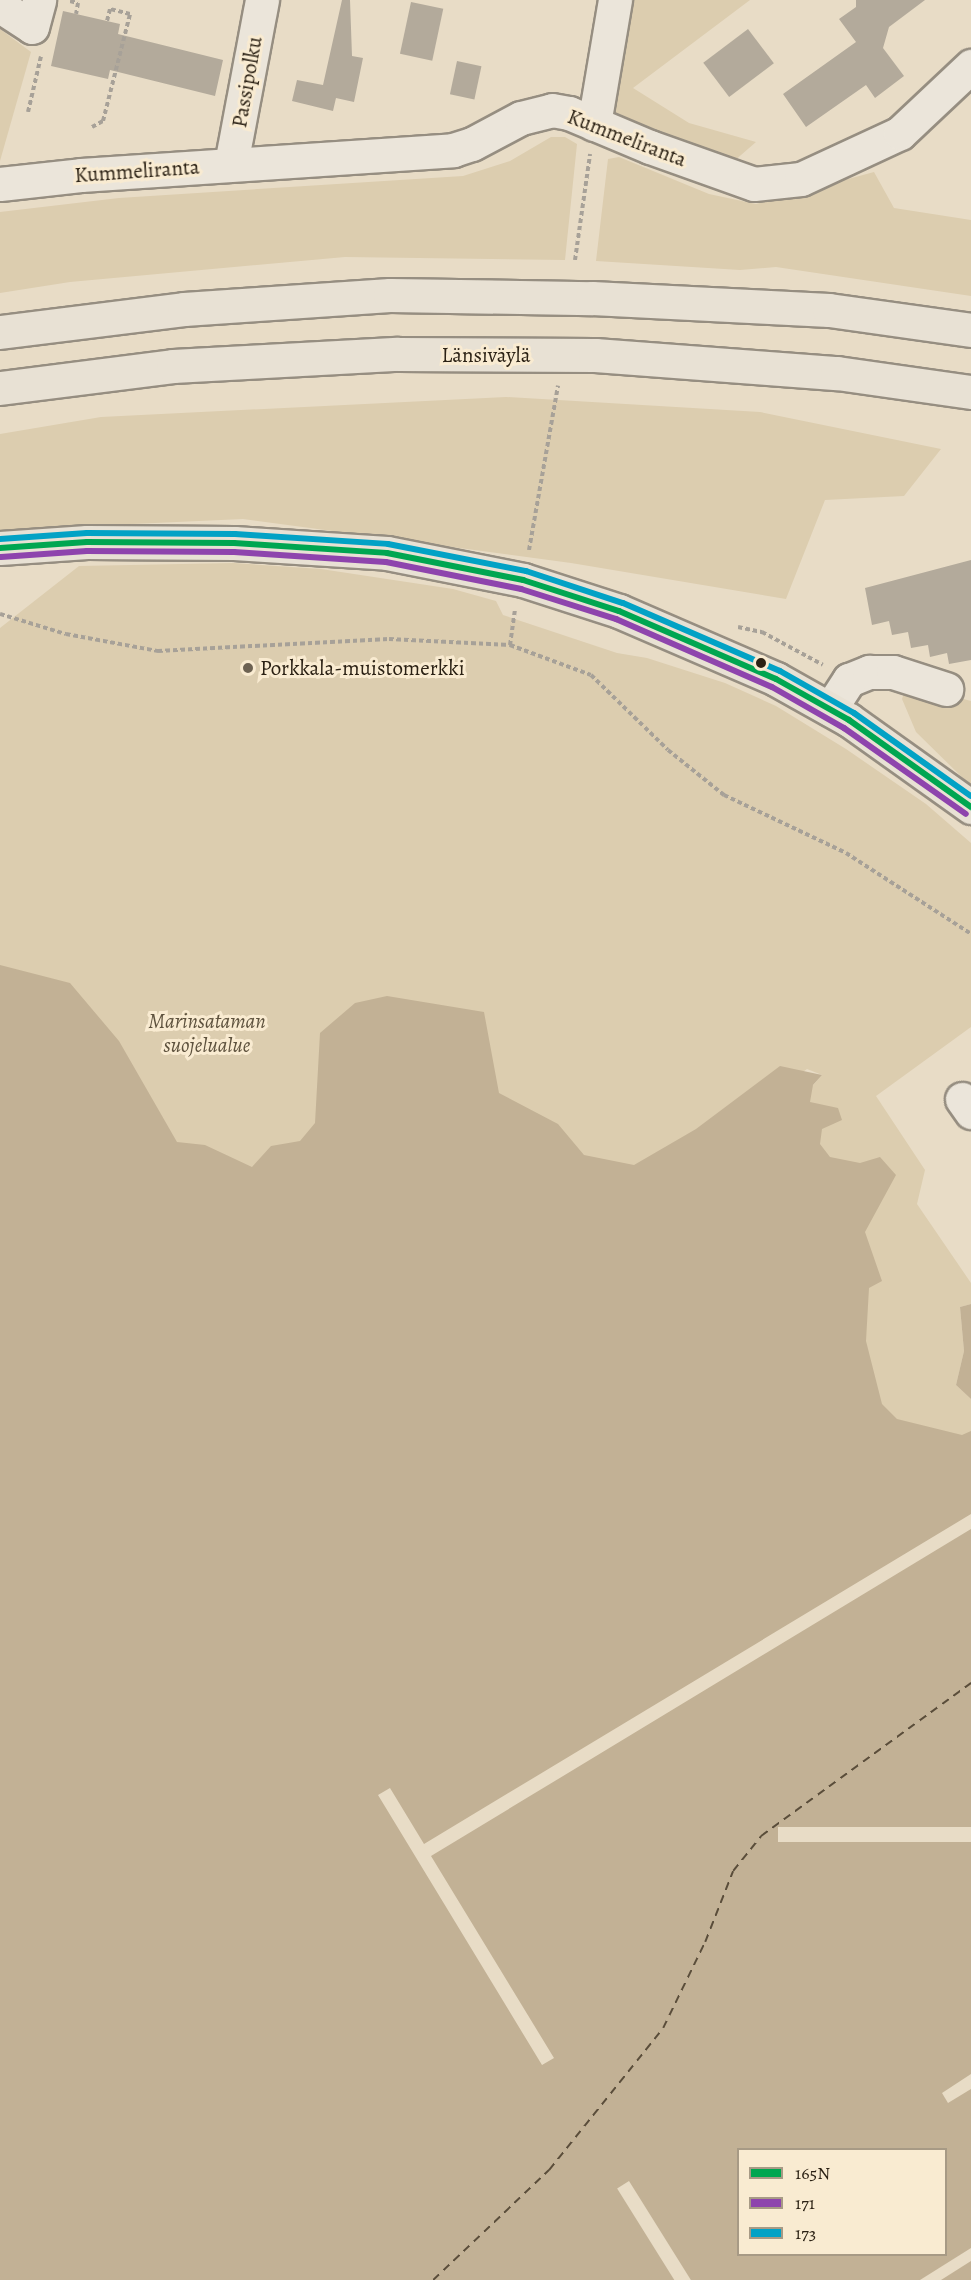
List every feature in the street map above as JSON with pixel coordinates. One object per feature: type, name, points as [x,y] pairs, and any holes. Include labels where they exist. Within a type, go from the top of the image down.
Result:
[{"type":"main road","points":[[0,332],[184,309],[390,296],[592,298],[818,309],[971,330]]},
{"type":"main road","name":"Länsiväylä","points":[[0,388],[173,366],[398,354],[606,356],[837,373],[971,392]]},
{"type":"main road","points":[[0,548],[87,542],[234,543],[387,554],[449,564],[523,580],[619,611],[776,679],[830,709],[971,807]]},
{"type":"street","points":[[0,6],[32,27],[39,0]]},
{"type":"street","name":"Passipolku","points":[[231,164],[262,0]]},
{"type":"street","points":[[594,124],[615,0]]},
{"type":"street","name":"Kummeliranta","points":[[0,184],[231,164],[453,150],[521,118],[552,110],[754,184],[801,179],[900,133],[971,66]]},
{"type":"street","points":[[830,709],[849,680],[870,672],[893,672],[946,689]]},
{"type":"path","points":[[66,0],[78,3],[76,14]]},
{"type":"path","points":[[92,127],[104,121],[130,14],[110,9],[107,21]]},
{"type":"path","points":[[575,260],[594,124]]},
{"type":"path","points":[[530,549],[558,386]]},
{"type":"path","points":[[510,645],[515,609]]},
{"type":"path","points":[[0,614],[66,634],[158,651],[389,639],[510,645],[591,675],[668,750],[724,795],[846,853],[971,934]]},
{"type":"green space","points":[[626,0],[750,0],[633,88],[689,123],[756,142],[733,162],[614,115],[611,102]]},
{"type":"green space","points":[[0,29],[31,52],[0,161]]},
{"type":"green space","points":[[551,137],[565,137],[577,144],[565,260],[345,257],[70,282],[0,293],[0,212],[119,198],[463,176],[510,161]]},
{"type":"green space","points":[[619,157],[709,194],[756,204],[874,172],[894,208],[971,220],[971,296],[776,267],[740,270],[596,261],[608,159]]},
{"type":"green space","points":[[506,397],[760,412],[941,449],[904,496],[825,500],[786,599],[571,563],[243,519],[0,530],[0,434],[101,417]]},
{"type":"green space","name":"Marinsataman suojelualue","points":[[234,563],[321,569],[453,589],[496,601],[503,615],[617,653],[647,658],[725,683],[776,706],[846,749],[926,804],[971,843],[971,1027],[876,1096],[925,1170],[917,1204],[971,1283],[971,1304],[960,1307],[964,1351],[956,1385],[971,1399],[971,1450],[864,1441],[801,1099],[822,1075],[807,1069],[389,1361],[0,1169],[0,628],[79,566]]},
{"type":"green space","points":[[905,690],[929,701],[952,696],[971,701],[971,786],[916,732],[902,699]]},
{"type":"shaded area","points":[[0,965],[70,983],[119,1041],[177,1142],[205,1145],[252,1167],[271,1146],[300,1141],[315,1123],[320,1033],[355,1003],[387,996],[484,1012],[499,1093],[558,1124],[584,1155],[634,1165],[696,1129],[780,1066],[822,1075],[813,1085],[810,1102],[838,1108],[842,1120],[822,1129],[820,1144],[830,1157],[860,1163],[880,1157],[896,1175],[865,1232],[882,1281],[869,1288],[866,1341],[882,1404],[897,1419],[962,1435],[971,1431],[971,2280],[0,2280]]},
{"type":"shaded area","points":[[971,1304],[971,1399],[956,1385],[964,1351],[960,1307]]},
{"type":"pier","points":[[971,1514],[971,1529],[431,1856],[554,2058],[542,2065],[378,1795],[390,1788],[424,1844]]},
{"type":"pier","points":[[778,1827],[971,1827],[971,1842],[778,1842]]},
{"type":"pier","points":[[971,2074],[971,2089],[948,2103],[942,2093]]},
{"type":"pier","points":[[629,2181],[691,2280],[674,2280],[617,2188]]},
{"type":"pier","points":[[971,2248],[971,2261],[941,2280],[920,2280]]},
{"type":"building","points":[[342,0],[350,0],[352,56],[363,58],[354,102],[336,98],[333,111],[292,101],[297,80],[323,85]]},
{"type":"building","points":[[856,0],[925,0],[889,27],[883,48],[904,76],[875,98],[866,85],[806,127],[783,94],[856,42],[839,19],[856,7]]},
{"type":"building","points":[[411,2],[443,9],[432,61],[400,54]]},
{"type":"building","points":[[63,11],[120,24],[118,34],[223,60],[215,96],[110,70],[108,79],[51,66]]},
{"type":"building","points":[[748,29],[774,63],[729,97],[703,63]]},
{"type":"building","points":[[457,61],[481,66],[474,99],[450,94]]},
{"type":"building","points":[[971,560],[971,660],[949,664],[947,653],[930,657],[928,645],[911,648],[908,632],[892,635],[889,621],[872,625],[865,588]]},
{"type":"ferry route","points":[[433,2280],[549,2170],[663,2028],[705,1942],[733,1871],[761,1836],[971,1683]]},
{"type":"transit line","name":"173","points":[[0,539],[87,533],[235,534],[388,544],[526,571],[623,603],[780,671],[854,713],[971,796]]},
{"type":"transit line","name":"165N","points":[[0,548],[87,542],[234,543],[387,553],[523,580],[619,611],[776,679],[849,720],[971,807]]},
{"type":"transit line","name":"171","points":[[1,557],[87,551],[234,552],[386,562],[521,589],[616,619],[772,687],[844,728],[966,814]]},
{"type":"place","name":"Porkkala-muistomerkki","points":[[248,668]]}]
